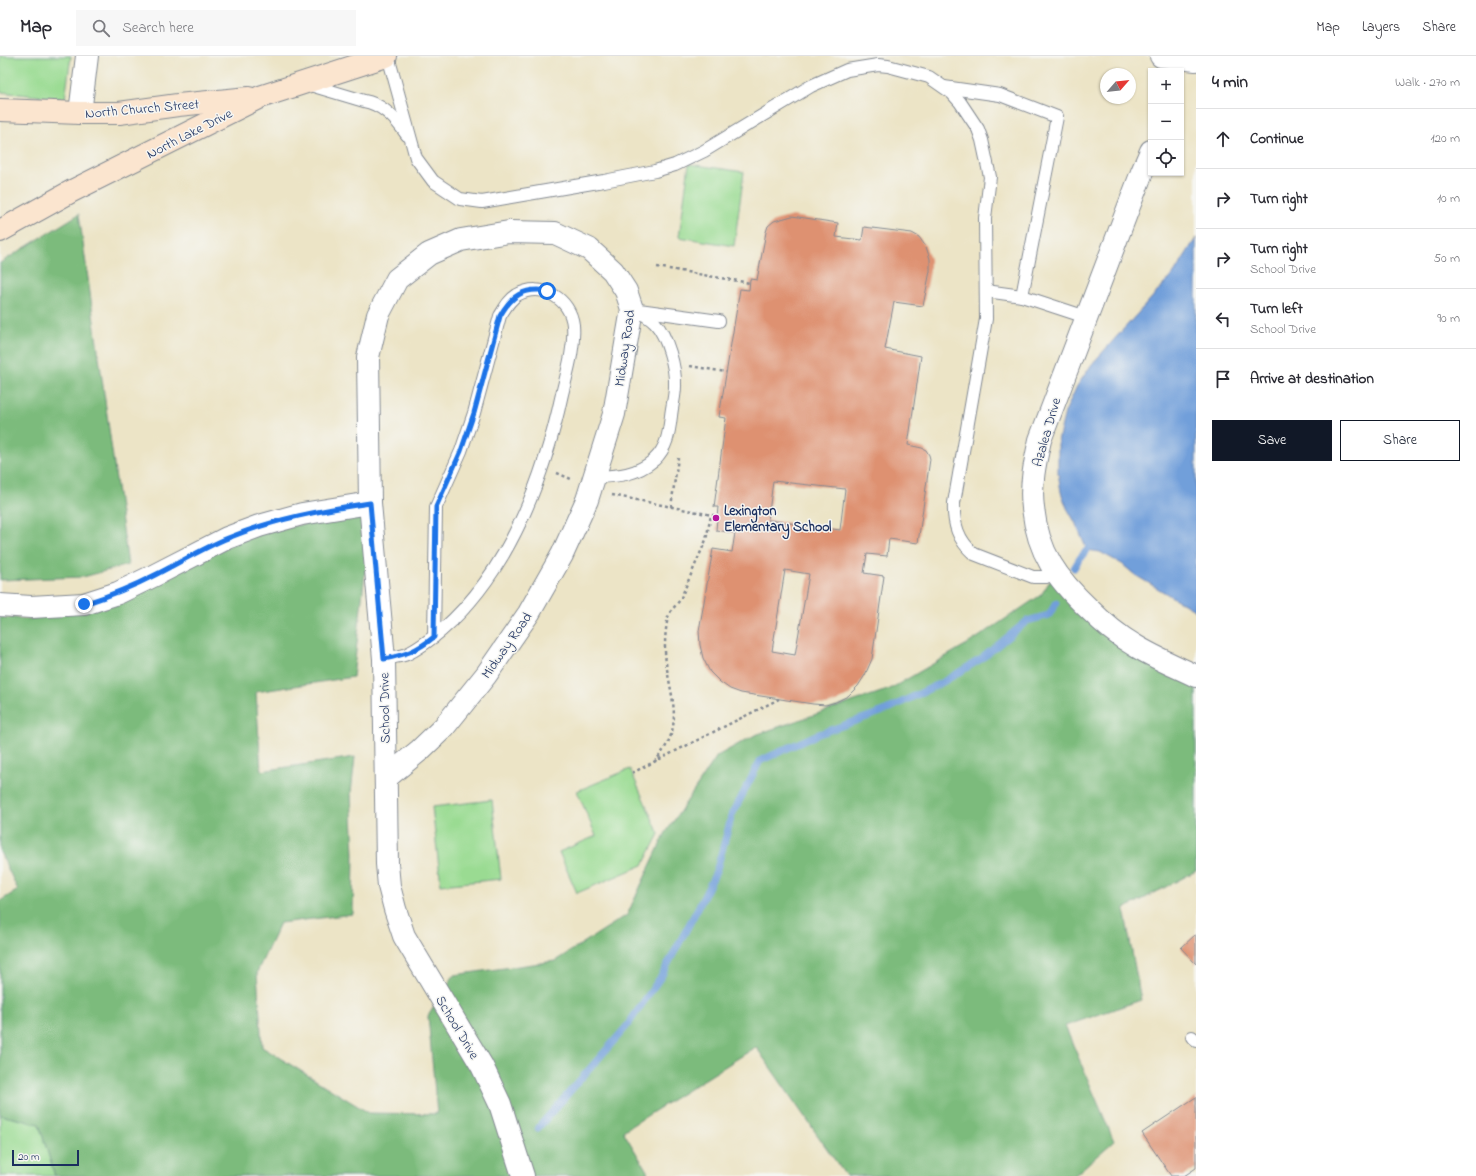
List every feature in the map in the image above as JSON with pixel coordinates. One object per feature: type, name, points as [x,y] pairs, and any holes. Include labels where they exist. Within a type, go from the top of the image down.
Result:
[{"type":"main road","name":"North Lake Drive","points":[[0,231],[72,191],[260,97],[387,56]]},
{"type":"main road","name":"North Church Street","points":[[0,110],[119,113],[178,105],[260,97]]},
{"type":"street","points":[[80,113],[88,56]]},
{"type":"street","name":"Azalea Drive","points":[[1148,158],[1040,440],[1033,479],[1032,508],[1036,528],[1043,549],[1055,573],[1068,589],[1101,621],[1118,635],[1135,646],[1196,676]]},
{"type":"street","name":"Midway Road","points":[[370,503],[368,364],[378,316],[397,280],[429,254],[461,240],[510,232],[555,233],[589,249],[613,271],[626,291],[633,309],[614,414],[587,500],[562,555],[530,613],[486,675],[444,727],[420,750],[386,778]]},
{"type":"street","points":[[0,605],[31,607],[84,604],[118,593],[155,576],[227,538],[259,526],[302,514],[370,503]]},
{"type":"street","name":"School Drive","points":[[370,503],[384,659],[389,886],[404,936],[482,1066],[500,1104],[523,1176]]},
{"type":"lane","points":[[387,56],[404,110],[410,140],[416,158],[433,180],[460,199],[482,202],[604,181],[655,171],[675,165],[704,151],[810,86],[847,70],[878,64],[888,66],[929,77],[952,93],[960,102],[978,129],[982,140],[990,177],[985,218],[986,319],[954,503],[955,524],[967,548],[974,554],[1033,577],[1046,577],[1055,573]]},
{"type":"lane","points":[[304,83],[364,101],[373,102],[397,121],[410,140]]},
{"type":"lane","points":[[943,87],[1000,95],[1057,117],[1022,296]]},
{"type":"lane","points":[[384,659],[410,652],[426,643],[434,637],[453,620],[474,597],[493,570],[527,506],[542,467],[555,426],[573,334],[571,316],[564,304],[556,296],[547,291],[527,291],[516,296],[508,303],[500,316],[472,419],[461,451],[436,507],[434,637]]},
{"type":"lane","points":[[986,292],[1022,296],[1086,317]]},
{"type":"lane","points":[[633,309],[719,321]]},
{"type":"lane","points":[[594,477],[626,475],[642,469],[654,460],[668,439],[675,385],[674,370],[667,346],[656,325],[648,317],[633,309]]},
{"type":"path","points":[[656,267],[750,283]]},
{"type":"path","points":[[690,366],[726,372]]},
{"type":"path","points":[[612,495],[718,516]]},
{"type":"path","points":[[654,762],[666,746],[674,724],[675,716],[666,661],[668,617],[680,600],[706,540],[711,515]]},
{"type":"path","points":[[632,773],[779,699]]},
{"type":"green space","points":[[0,56],[71,56],[65,99],[0,92]]},
{"type":"green space","points":[[689,164],[744,172],[734,246],[679,237]]},
{"type":"green space","points":[[79,214],[128,565],[83,577],[0,580],[0,263]]},
{"type":"green space","points":[[372,512],[353,677],[256,692],[261,771],[355,757],[351,793],[354,854],[353,914],[280,923],[257,972],[262,1047],[369,1113],[437,1114],[428,1016],[454,975],[555,961],[627,915],[665,834],[717,756],[755,735],[890,689],[974,640],[1041,595],[1055,573],[1068,589],[1196,680],[1196,871],[1124,909],[1141,1000],[1065,1026],[1114,1141],[1074,1176],[846,1176],[756,1047],[623,1131],[650,1176],[55,1176],[39,1124],[0,1115],[0,901],[18,890],[0,852],[0,617],[31,619],[59,613],[265,531]]},
{"type":"green space","points":[[630,769],[659,834],[643,865],[577,893],[559,852],[596,836],[577,791]]},
{"type":"green space","points":[[492,800],[501,879],[441,885],[432,807]]},
{"type":"green space","points":[[0,1115],[39,1124],[55,1176],[0,1176]]},
{"type":"water","points":[[1196,238],[1196,611],[1135,575],[1122,564],[1100,552],[1087,550],[1061,492],[1058,472],[1058,441],[1065,412],[1077,386],[1092,364],[1175,272]]},
{"type":"building","points":[[792,216],[838,223],[836,237],[862,240],[864,227],[912,233],[919,237],[926,247],[930,259],[930,271],[923,306],[894,302],[885,349],[921,356],[908,445],[926,450],[930,459],[918,543],[889,539],[887,556],[867,554],[864,573],[884,576],[872,659],[858,686],[848,696],[826,705],[741,693],[730,689],[710,672],[703,658],[700,645],[699,631],[713,549],[732,552],[735,533],[716,530],[718,507],[714,507],[726,418],[719,417],[740,289],[749,290],[750,279],[757,280],[766,232],[768,226],[774,221]],"holes":[[[773,481],[845,489],[840,530],[768,520]],[[785,570],[809,574],[795,655],[772,651]]]},
{"type":"building","points":[[1196,934],[1196,964],[1181,948]]},
{"type":"building","points":[[1196,1097],[1196,1168],[1184,1176],[1171,1176],[1142,1133]]},
{"type":"waterway","points":[[1074,568],[1087,550]]},
{"type":"waterway","points":[[538,1128],[627,1026],[662,975],[716,872],[732,815],[760,761],[816,735],[884,711],[943,682],[981,659],[1027,621],[1049,615],[1056,603]]},
{"type":"place","name":"Lexington Elementary School","points":[[716,518]]},
{"type":"route","points":[[84,604],[118,593],[155,576],[227,538],[259,526],[302,514],[370,503],[384,659],[405,654],[426,643],[434,637],[436,507],[447,486],[474,413],[500,316],[508,303],[516,296],[527,291],[547,291]]}]
